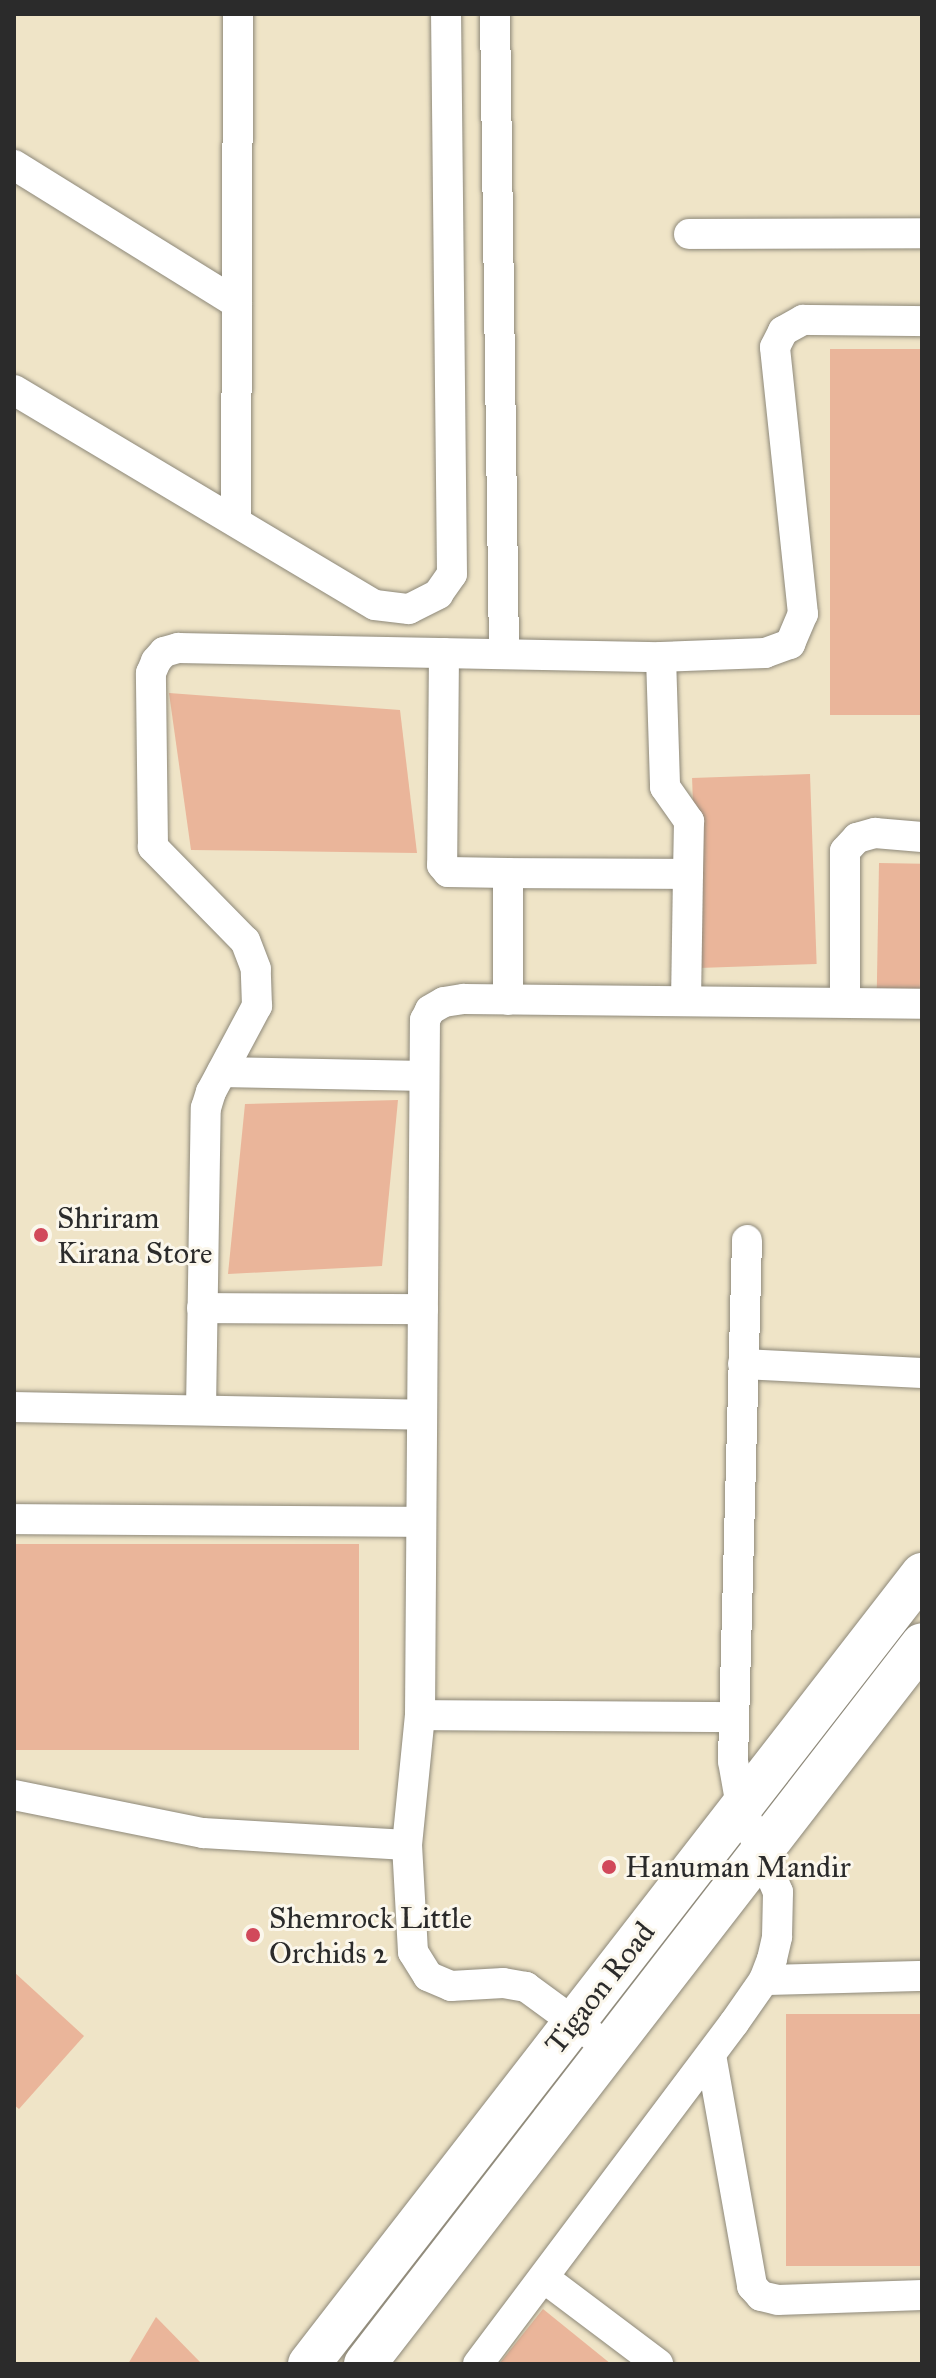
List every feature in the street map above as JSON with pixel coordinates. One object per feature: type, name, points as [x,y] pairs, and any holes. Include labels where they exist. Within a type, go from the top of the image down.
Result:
[{"type":"street","points":[[236,521],[238,14]]},
{"type":"street","points":[[14,390],[375,605],[409,609],[438,594],[452,574],[446,14]]},
{"type":"street","points":[[495,14],[504,654]]},
{"type":"street","points":[[14,165],[237,303]]},
{"type":"street","points":[[689,234],[922,233]]},
{"type":"street","points":[[201,1410],[205,1124],[211,1092],[257,1006],[256,969],[245,941],[153,847],[151,673],[156,661],[164,652],[178,648],[661,657],[765,653],[790,644],[803,614],[775,374],[775,347],[783,331],[803,320],[922,321]]},
{"type":"street","points":[[444,653],[442,865],[448,872],[688,874]]},
{"type":"street","points":[[661,657],[665,787],[689,821],[686,1000]]},
{"type":"street","points":[[845,1002],[845,851],[857,838],[875,833],[922,837]]},
{"type":"street","points":[[508,873],[508,1000]]},
{"type":"street","points":[[608,2047],[526,1987],[503,1983],[451,1986],[428,1976],[413,1952],[407,1845],[420,1715],[425,1020],[430,1010],[444,1002],[686,1000],[922,1004]]},
{"type":"street","points":[[222,1072],[424,1076]]},
{"type":"street","points":[[478,2364],[764,1980],[777,1937],[778,1892],[741,1806],[734,1773],[747,1240]]},
{"type":"street","points":[[202,1308],[423,1309]]},
{"type":"street","points":[[743,1364],[922,1373]]},
{"type":"street","points":[[14,1407],[422,1415]]},
{"type":"street","points":[[14,1519],[421,1522]]},
{"type":"street","name":"Tigaon Road","points":[[309,2364],[922,1574]]},
{"type":"street","name":"Tigaon Road","points":[[365,2364],[922,1644]]},
{"type":"street","points":[[420,1715],[734,1717]]},
{"type":"street","points":[[14,1795],[203,1833],[407,1845]]},
{"type":"street","points":[[764,1980],[922,1976]]},
{"type":"street","points":[[711,2055],[752,2286],[761,2296],[778,2300],[922,2295]]},
{"type":"street","points":[[544,2278],[658,2364]]},
{"type":"building","points":[[830,349],[922,349],[922,715],[830,715]]},
{"type":"building","points":[[169,693],[400,710],[417,853],[191,850]]},
{"type":"building","points":[[810,774],[817,964],[699,968],[692,778]]},
{"type":"building","points":[[879,863],[922,864],[920,992],[877,991]]},
{"type":"building","points":[[398,1100],[382,1266],[228,1274],[245,1104]]},
{"type":"building","points":[[14,1544],[359,1544],[359,1750],[14,1750]]},
{"type":"building","points":[[14,1972],[84,2036],[19,2109],[14,2105]]},
{"type":"building","points":[[786,2014],[922,2014],[922,2266],[786,2266]]},
{"type":"building","points":[[543,2309],[611,2364],[499,2364]]},
{"type":"building","points":[[156,2317],[202,2364],[128,2364]]},
{"type":"place","name":"Shriram Kirana Store","points":[[41,1235]]},
{"type":"place","name":"Hanuman Mandir","points":[[609,1867]]},
{"type":"place","name":"Shemrock Little Orchids 2","points":[[253,1935]]}]
